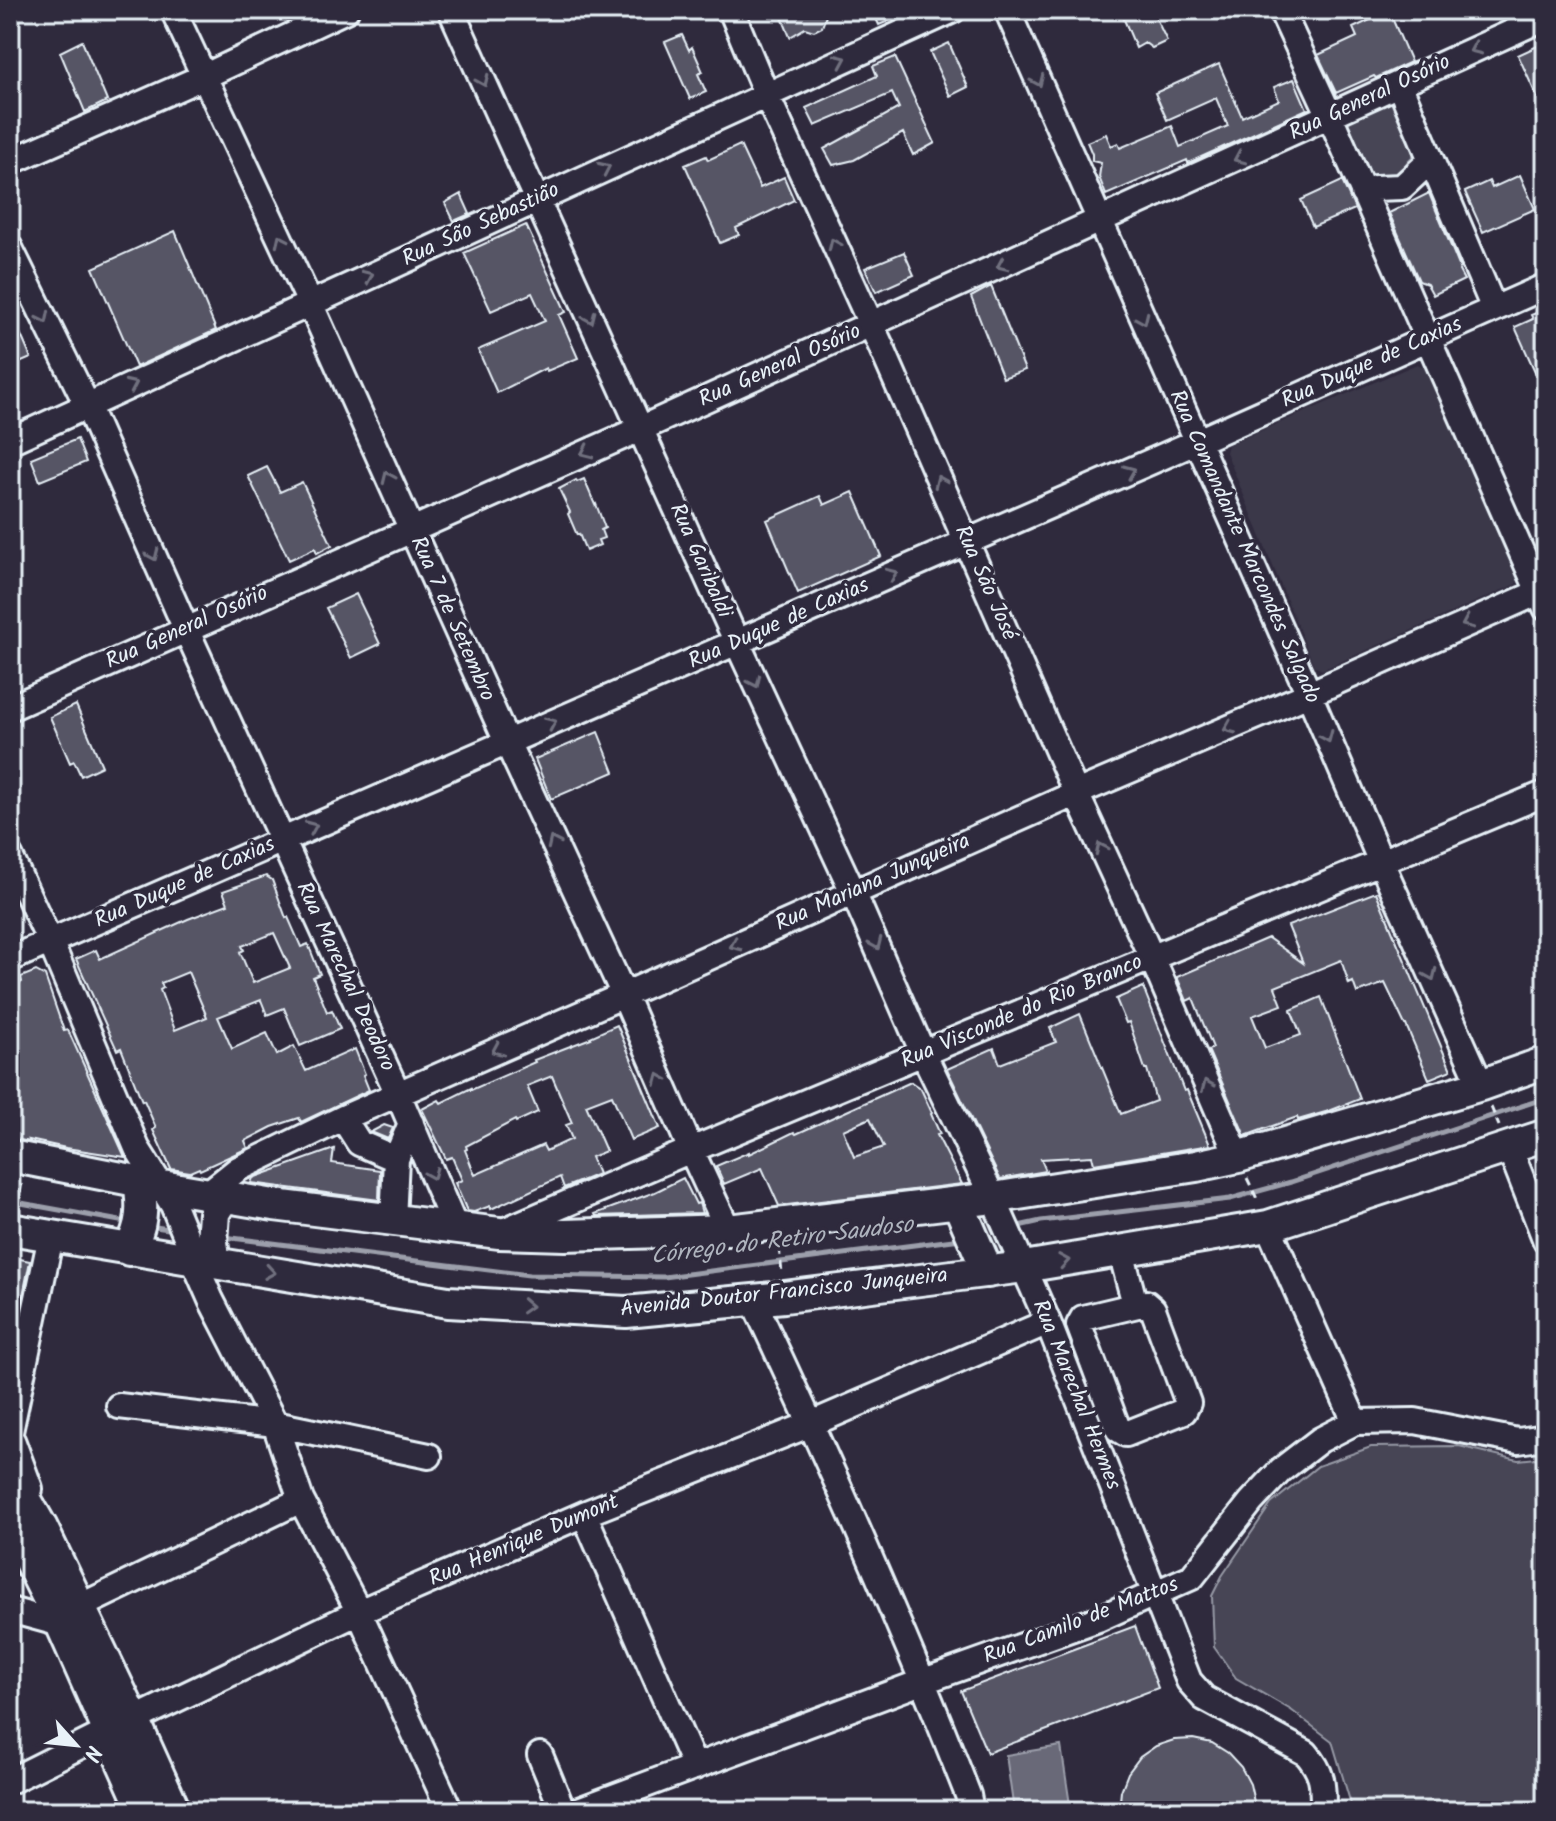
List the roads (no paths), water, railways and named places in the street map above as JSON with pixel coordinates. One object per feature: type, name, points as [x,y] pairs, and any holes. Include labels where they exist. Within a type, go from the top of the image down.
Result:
[{"type":"main road","name":"Avenida Doutor Francisco Junqueira","points":[[13,1222],[51,1236],[134,1242],[208,1229],[274,1205],[499,1233],[565,1235],[728,1230],[962,1213],[1196,1166],[1242,1167],[1485,1094],[1546,1062]]},
{"type":"main road","name":"Avenida Doutor Francisco Junqueira","points":[[16,1167],[154,1194],[208,1229],[448,1302],[626,1312],[753,1300],[1020,1259],[1121,1252],[1264,1217],[1504,1136],[1546,1135]]},
{"type":"main road","points":[[134,1242],[154,1194]]},
{"type":"main road","points":[[962,1213],[984,1265]]},
{"type":"main road","points":[[10,1443],[70,1616],[121,1726],[175,1811]]},
{"type":"main road","points":[[11,1475],[42,1528]]},
{"type":"main road","points":[[10,1513],[29,1560]]},
{"type":"main road","points":[[10,1525],[29,1560],[70,1616]]},
{"type":"main road","points":[[121,1726],[144,1811]]},
{"type":"street","name":"Rua 7 de Setembro","points":[[173,10],[310,303],[728,1230]]},
{"type":"street","points":[[10,162],[346,10]]},
{"type":"street","name":"Rua Garibaldi","points":[[451,10],[736,642],[853,892],[923,1053],[997,1208]]},
{"type":"street","name":"Rua São José","points":[[731,10],[1242,1167]]},
{"type":"street","name":"Rua São Sebastião","points":[[10,441],[953,10]]},
{"type":"street","name":"Rua Comandante Marcondes Salgado","points":[[1007,10],[1485,1094]]},
{"type":"street","points":[[1281,10],[1426,339],[1544,596]]},
{"type":"street","name":"Rua General Osório","points":[[10,708],[640,429],[1546,17]]},
{"type":"street","points":[[1399,84],[1494,309]]},
{"type":"street","points":[[1363,193],[1375,188],[1402,187],[1431,160]]},
{"type":"street","name":"Rua Marechal Deodoro","points":[[10,248],[87,405],[455,1227]]},
{"type":"street","name":"Rua Duque de Caxias","points":[[10,959],[1546,286]]},
{"type":"street","name":"Rua Mariana Junqueira","points":[[208,1229],[238,1169],[343,1118],[1076,793],[1544,596]]},
{"type":"street","name":"Rua Visconde do Rio Branco","points":[[499,1233],[1546,793]]},
{"type":"street","points":[[10,856],[50,942],[154,1194],[208,1229],[211,1300],[275,1424],[301,1500],[359,1612],[450,1811]]},
{"type":"street","points":[[343,1118],[359,1143],[396,1159]]},
{"type":"street","points":[[393,1220],[396,1159],[411,1123]]},
{"type":"street","points":[[1504,1136],[1546,1241]]},
{"type":"street","name":"Rua Marechal Hermes","points":[[997,1208],[1048,1322],[1189,1681],[1204,1698],[1306,1753],[1317,1766],[1323,1781],[1323,1811]]},
{"type":"street","points":[[1264,1217],[1355,1422]]},
{"type":"street","points":[[10,1432],[51,1236]]},
{"type":"street","points":[[1121,1252],[1135,1304]]},
{"type":"street","points":[[753,1300],[924,1681],[968,1795],[971,1811]]},
{"type":"street","points":[[1146,1303],[1153,1309],[1188,1403],[1184,1411],[1126,1434],[1118,1429],[1079,1325],[1083,1318],[1135,1304],[1146,1303]]},
{"type":"street","name":"Rua Henrique Dumont","points":[[10,1781],[359,1612],[584,1514],[811,1424],[1048,1322]]},
{"type":"street","points":[[119,1406],[275,1424],[429,1456]]},
{"type":"street","name":"Rua Camilo de Mattos","points":[[576,1811],[1098,1619],[1192,1577],[1251,1502],[1281,1470],[1320,1440],[1355,1422],[1415,1421],[1518,1441],[1546,1437]]},
{"type":"street","points":[[10,1610],[70,1616],[301,1500]]},
{"type":"street","points":[[584,1514],[695,1767]]},
{"type":"street","points":[[540,1755],[563,1811]]},
{"type":"water","points":[[1061,1746],[1071,1811],[1014,1811],[1006,1755]]},
{"type":"waterway","name":"Córrego do Retiro Saudoso","points":[[1014,1227],[1041,1221],[1230,1199],[1546,1098]]},
{"type":"waterway","name":"Córrego do Retiro Saudoso","points":[[10,1201],[131,1223]]},
{"type":"waterway","name":"Córrego do Retiro Saudoso","points":[[149,1226],[175,1230]]},
{"type":"waterway","name":"Córrego do Retiro Saudoso","points":[[224,1237],[529,1275],[664,1277],[961,1239]]}]
